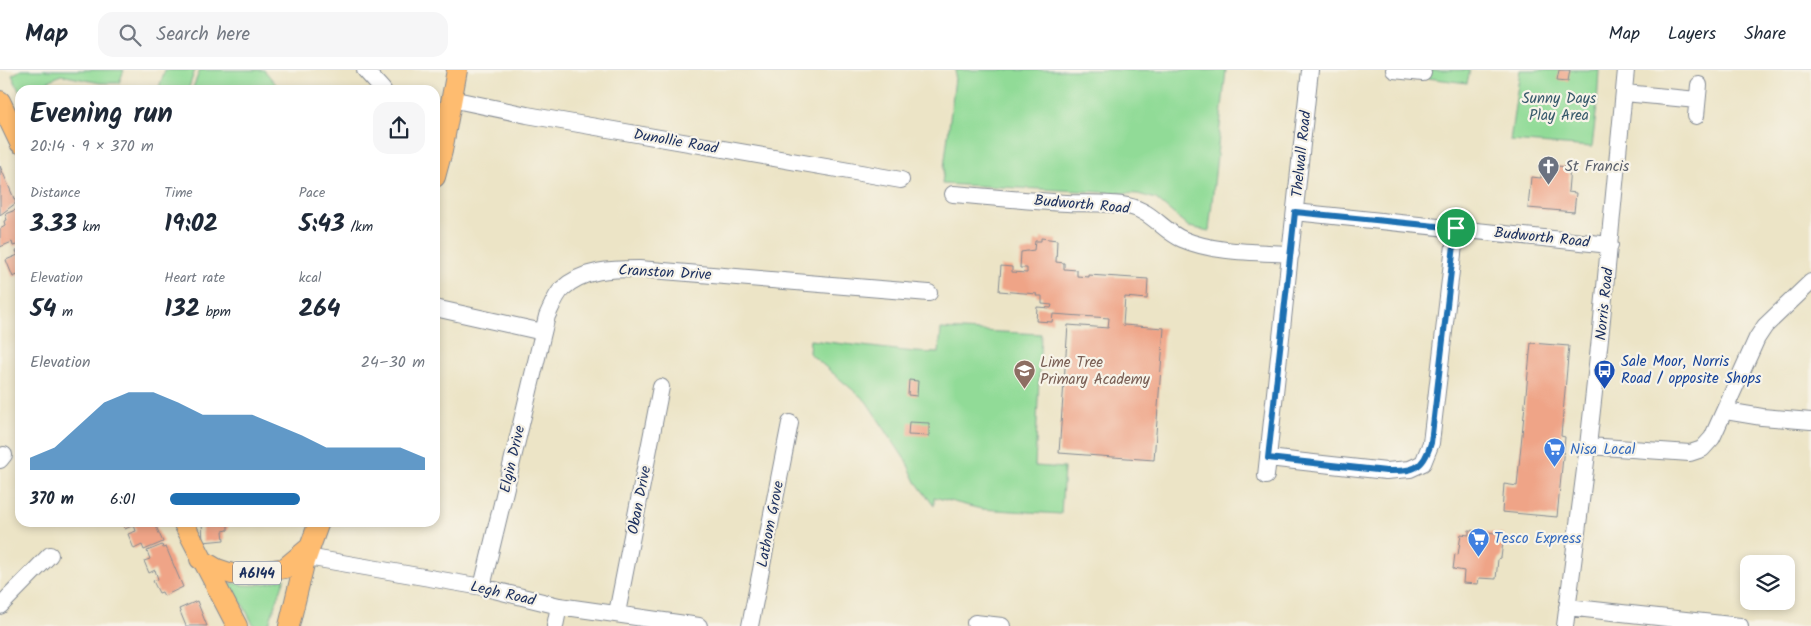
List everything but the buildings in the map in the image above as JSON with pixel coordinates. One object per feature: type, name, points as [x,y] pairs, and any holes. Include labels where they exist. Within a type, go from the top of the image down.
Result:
[{"type":"main road","points":[[440,144],[457,70]]},
{"type":"main road","points":[[3,113],[15,134]]},
{"type":"main road","name":"A6144","points":[[184,527],[237,626]]},
{"type":"main road","name":"A6144","points":[[289,626],[295,596],[316,527]]},
{"type":"main road","name":"A6144","points":[[200,559],[232,574],[248,574],[285,568],[308,553]]},
{"type":"street","points":[[365,70],[378,85]]},
{"type":"street","name":"Thelwall Road","points":[[1266,476],[1310,70]]},
{"type":"street","points":[[1394,70],[1423,76]]},
{"type":"street","name":"Norris Road","points":[[1565,626],[1588,446],[1610,245],[1626,70]]},
{"type":"street","points":[[1625,93],[1697,100]]},
{"type":"street","name":"Dunollie Road","points":[[451,99],[536,117],[901,180]]},
{"type":"street","name":"Budworth Road","points":[[953,194],[1129,206],[1150,215],[1180,238],[1203,246],[1291,254]]},
{"type":"street","name":"Budworth Road","points":[[1295,212],[1610,245]]},
{"type":"street","points":[[1268,458],[1386,471],[1410,469],[1423,463],[1431,443],[1456,228]]},
{"type":"street","name":"Cranston Drive","points":[[543,332],[547,316],[562,290],[577,280],[595,272],[612,269],[639,269],[929,293]]},
{"type":"street","points":[[1588,446],[1690,453],[1702,449],[1712,438],[1726,411],[1757,338],[1766,326],[1811,282]]},
{"type":"street","points":[[440,309],[543,332]]},
{"type":"street","name":"Elgin Drive","points":[[482,587],[543,332]]},
{"type":"street","name":"Oban Drive","points":[[617,614],[661,387]]},
{"type":"street","points":[[1726,411],[1811,422]]},
{"type":"street","name":"Lathom Grove","points":[[750,626],[790,423]]},
{"type":"street","name":"Legh Road","points":[[308,553],[482,587],[559,606],[699,626]]},
{"type":"street","points":[[0,606],[50,555]]},
{"type":"street","points":[[555,626],[559,606]]},
{"type":"street","points":[[1567,607],[1740,626]]},
{"type":"street","points":[[975,623],[1002,626]]},
{"type":"green space","points":[[21,70],[124,70],[119,83],[100,83],[61,75],[40,85],[16,85],[12,75]]},
{"type":"green space","points":[[165,70],[195,70],[190,85],[160,85]]},
{"type":"green space","points":[[200,70],[264,70],[277,85],[194,85]]},
{"type":"green space","points":[[956,70],[1226,70],[1209,231],[1189,227],[1156,199],[1138,194],[942,184]]},
{"type":"green space","points":[[1421,70],[1470,70],[1467,83],[1420,77]]},
{"type":"green space","name":"Sunny Days Play Area","points":[[1520,70],[1599,70],[1592,147],[1510,141]]},
{"type":"green space","points":[[941,329],[1041,334],[1035,466],[1064,468],[1061,514],[981,509],[934,497],[934,506],[916,482],[906,461],[866,401],[809,353],[810,340],[914,352],[939,353]]},
{"type":"green space","points":[[285,578],[268,626],[254,626],[243,605],[228,584],[260,585]]},
{"type":"place","name":"St Francis","points":[[1549,185]]},
{"type":"place","name":"Sale Moor, Norris Road / opposite Shops","points":[[1605,389]]},
{"type":"place","name":"Lime Tree Primary Academy","points":[[1024,390]]},
{"type":"place","name":"Nisa Local","points":[[1554,468]]},
{"type":"place","name":"Tesco Express","points":[[1478,557]]},
{"type":"route","points":[[1295,212],[1456,228],[1431,443],[1423,463],[1410,469],[1386,471],[1268,458],[1295,212]]}]
